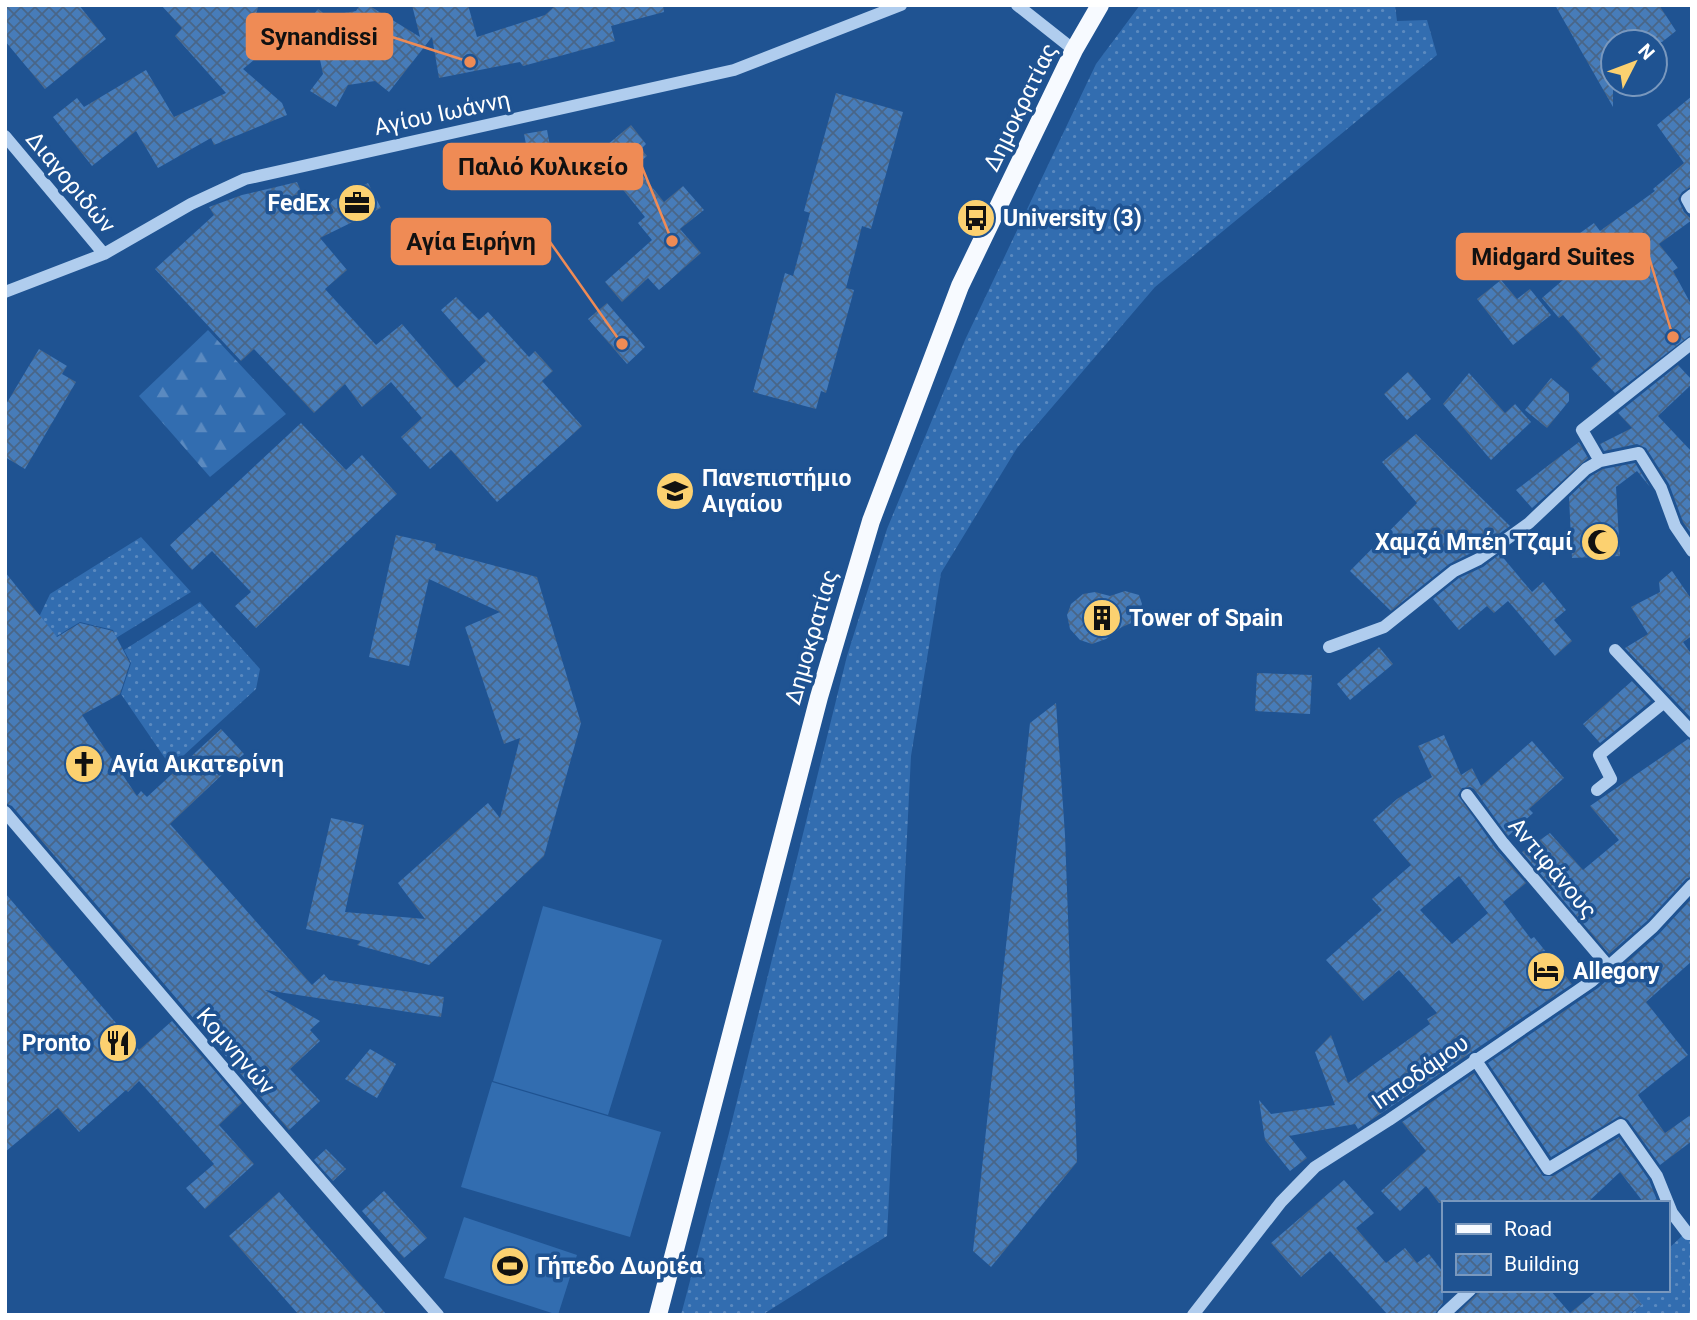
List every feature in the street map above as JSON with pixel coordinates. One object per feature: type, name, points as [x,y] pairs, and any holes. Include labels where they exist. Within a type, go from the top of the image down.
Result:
[{"type":"main road","name":"Δημοκρατίας","points":[[658,1315],[819,697],[871,521],[961,286],[1074,50],[1100,5]]},
{"type":"street","name":"Αγίου Ιωάννη","points":[[5,292],[104,254],[191,204],[245,178],[734,70],[901,5]]},
{"type":"street","points":[[1017,5],[1074,50]]},
{"type":"street","name":"Διαγοριδών","points":[[5,136],[104,254]]},
{"type":"street","points":[[1692,195],[1687,199],[1692,208]]},
{"type":"street","points":[[1600,461],[1582,430],[1692,343]]},
{"type":"street","points":[[1329,647],[1384,627],[1454,571],[1479,559],[1529,523],[1586,470],[1600,461],[1639,453],[1661,488],[1675,526],[1692,551]]},
{"type":"street","points":[[1615,650],[1692,732]]},
{"type":"street","points":[[1597,790],[1611,779],[1599,755],[1663,703]]},
{"type":"street","name":"Αντιφάνους","points":[[1467,795],[1503,843],[1608,966]]},
{"type":"street","name":"Κομνηνών","points":[[5,812],[438,1315]]},
{"type":"street","name":"Ιπποδάμου","points":[[1193,1315],[1281,1202],[1315,1167],[1389,1120],[1592,981],[1653,927],[1692,885]]},
{"type":"street","points":[[1475,1059],[1548,1169],[1620,1125],[1657,1176],[1667,1201]]},
{"type":"street","points":[[1669,1206],[1688,1234],[1692,1234]]},
{"type":"street","points":[[1443,1315],[1468,1292]]},
{"type":"green space","points":[[1140,5],[1395,5],[1397,21],[1427,20],[1437,55],[1155,287],[1017,448],[941,573],[911,756],[887,1236],[762,1315],[681,1315],[847,656],[887,529],[965,340],[1096,64]]},
{"type":"green space","points":[[208,330],[286,414],[210,477],[139,396]]},
{"type":"green space","points":[[141,537],[191,592],[116,638],[113,630],[80,622],[14,662],[5,644],[40,615],[50,594]]},
{"type":"green space","points":[[200,602],[260,669],[256,689],[171,767],[121,694],[131,663],[124,650]]},
{"type":"green space","points":[[543,906],[662,940],[608,1115],[493,1081]]},
{"type":"green space","points":[[492,1082],[661,1132],[630,1237],[461,1187]]},
{"type":"green space","name":"Γήπεδο Δωριέα","points":[[464,1217],[577,1255],[558,1315],[444,1278]]},
{"type":"green space","points":[[1683,1235],[1692,1239],[1692,1315],[1630,1315],[1642,1304],[1633,1292],[1669,1292],[1669,1248]]},
{"type":"building","points":[[5,5],[79,5],[106,39],[45,89],[5,41]]},
{"type":"building","points":[[161,5],[259,5],[253,22],[276,42],[243,69],[282,103],[287,115],[214,145],[211,138],[158,168],[136,131],[92,166],[53,117],[77,98],[84,107],[146,70],[174,117],[226,93],[175,36],[182,28]]},
{"type":"building","points":[[360,5],[368,5],[420,37],[412,5],[468,5],[477,37],[545,15],[556,5],[663,5],[664,12],[611,26],[615,41],[523,66],[520,62],[439,78],[432,37],[389,92],[375,81],[348,85],[336,107],[310,91],[323,74],[318,50],[298,35],[318,9],[327,16],[356,11]]},
{"type":"building","points":[[1555,5],[1659,5],[1676,31],[1669,36],[1669,28],[1599,28],[1599,82]]},
{"type":"building","points":[[836,93],[903,112],[871,229],[862,226],[846,288],[854,290],[826,393],[821,391],[816,409],[753,392],[785,273],[793,276],[810,213],[804,211]]},
{"type":"building","points":[[1692,96],[1692,186],[1682,192],[1678,199],[1684,212],[1692,220],[1659,244],[1678,268],[1673,271],[1692,306],[1692,334],[1615,393],[1591,368],[1601,359],[1563,315],[1559,318],[1542,298],[1591,256],[1576,236],[1594,223],[1600,231],[1655,191],[1653,189],[1684,163],[1657,125]]},
{"type":"building","points":[[631,125],[646,144],[641,149],[647,156],[635,166],[664,202],[683,186],[704,210],[680,229],[701,253],[659,290],[648,278],[622,302],[605,282],[652,240],[638,223],[645,217],[595,155]]},
{"type":"building","points":[[547,130],[553,162],[530,164],[524,134]]},
{"type":"building","points":[[297,182],[310,212],[368,183],[381,208],[320,238],[347,270],[325,289],[376,345],[402,324],[457,388],[486,361],[441,310],[456,297],[479,320],[488,312],[529,357],[535,351],[553,371],[542,381],[582,426],[497,502],[451,450],[430,469],[401,437],[422,418],[391,382],[362,407],[345,384],[314,413],[254,349],[241,361],[155,269],[214,215],[209,207],[242,195]]},
{"type":"building","points":[[1501,280],[1517,299],[1530,289],[1551,315],[1513,345],[1477,299]]},
{"type":"building","points":[[607,303],[645,347],[627,364],[588,319]]},
{"type":"building","points":[[39,349],[67,366],[62,374],[76,382],[25,469],[5,457],[5,406]]},
{"type":"building","points":[[1678,365],[1692,380],[1692,384],[1658,416],[1692,452],[1692,535],[1683,522],[1669,484],[1646,448],[1637,444],[1604,451],[1600,444],[1632,428],[1618,413]]},
{"type":"building","points":[[1408,372],[1431,399],[1407,420],[1384,394]]},
{"type":"building","points":[[1469,373],[1505,413],[1515,404],[1531,422],[1491,460],[1443,404]]},
{"type":"building","points":[[1551,378],[1569,393],[1569,401],[1547,428],[1525,410]]},
{"type":"building","points":[[301,423],[346,470],[362,455],[397,494],[256,628],[235,606],[251,592],[212,551],[192,570],[170,545]]},
{"type":"building","points":[[1416,434],[1510,526],[1475,551],[1449,564],[1391,611],[1350,571],[1417,503],[1382,462]]},
{"type":"building","points":[[1579,442],[1588,458],[1532,508],[1516,490]]},
{"type":"building","points":[[1635,463],[1650,487],[1637,471],[1616,487],[1620,556],[1572,558],[1569,497],[1591,476],[1603,469]]},
{"type":"building","points":[[396,535],[436,544],[435,550],[537,577],[581,723],[544,856],[429,965],[357,945],[361,941],[306,929],[331,818],[364,825],[345,912],[425,919],[398,883],[488,803],[500,818],[520,738],[504,744],[465,627],[500,612],[429,579],[409,666],[369,657]]},
{"type":"building","points":[[1500,554],[1532,592],[1543,582],[1566,610],[1554,620],[1572,641],[1555,656],[1508,601],[1494,613],[1487,606],[1459,630],[1433,599],[1459,578],[1483,567]]},
{"type":"building","points":[[1672,571],[1692,600],[1692,636],[1683,642],[1692,655],[1692,719],[1625,648],[1648,634],[1631,607],[1660,592],[1659,582]]},
{"type":"building","points":[[5,572],[57,637],[80,623],[113,631],[130,663],[120,694],[82,715],[137,796],[141,791],[147,797],[221,729],[244,754],[170,824],[312,985],[324,974],[329,980],[444,997],[441,1017],[265,990],[320,1021],[310,1030],[320,1041],[290,1069],[320,1101],[289,1130],[12,806],[5,803]]},
{"type":"building","name":"Tower of Spain","points":[[1125,591],[1139,595],[1142,604],[1136,621],[1092,644],[1080,640],[1070,629],[1067,615],[1071,604],[1083,594],[1095,592],[1110,596]]},
{"type":"building","points":[[1379,647],[1393,664],[1350,700],[1337,684]]},
{"type":"building","points":[[1257,673],[1312,675],[1310,714],[1255,711]]},
{"type":"building","points":[[1632,681],[1651,701],[1600,743],[1583,724]]},
{"type":"building","points":[[1056,703],[1065,835],[1077,1162],[991,1267],[973,1251],[1030,723]]},
{"type":"building","points":[[1444,735],[1461,775],[1472,768],[1481,786],[1532,741],[1564,778],[1529,809],[1533,813],[1508,836],[1474,789],[1462,788],[1458,795],[1496,849],[1526,883],[1503,902],[1531,939],[1534,937],[1572,984],[1358,1129],[1355,1124],[1289,1136],[1307,1158],[1290,1171],[1265,1140],[1259,1100],[1271,1114],[1335,1105],[1315,1052],[1331,1035],[1348,1083],[1430,1024],[1427,1019],[1437,1013],[1399,970],[1363,1001],[1326,960],[1382,910],[1372,899],[1411,865],[1373,820],[1397,799],[1432,777],[1418,746]],"holes":[[[1459,876],[1488,913],[1452,944],[1420,910]]]},
{"type":"building","points":[[1688,739],[1692,741],[1692,876],[1609,954],[1522,852],[1550,833],[1583,870],[1619,840],[1590,806]]},
{"type":"building","points":[[5,893],[139,1050],[172,1021],[242,1103],[219,1125],[254,1164],[205,1209],[186,1188],[214,1164],[139,1081],[79,1132],[58,1108],[5,1152]]},
{"type":"building","points":[[1692,898],[1692,961],[1646,1002],[1688,1055],[1638,1095],[1665,1133],[1692,1114],[1692,1141],[1660,1165],[1628,1120],[1620,1116],[1551,1157],[1488,1063],[1598,988],[1659,934]]},
{"type":"building","points":[[370,1049],[396,1064],[377,1098],[345,1079]]},
{"type":"building","points":[[1474,1073],[1543,1176],[1553,1176],[1619,1137],[1649,1180],[1657,1201],[1642,1201],[1620,1172],[1589,1201],[1439,1203],[1426,1186],[1400,1211],[1381,1191],[1426,1151],[1402,1122]]},
{"type":"building","points":[[326,1149],[346,1169],[333,1181],[314,1160]]},
{"type":"building","points":[[1344,1180],[1374,1213],[1356,1228],[1386,1263],[1405,1248],[1417,1263],[1429,1254],[1442,1271],[1443,1303],[1434,1315],[1388,1315],[1330,1251],[1301,1277],[1271,1243]]},
{"type":"building","points":[[384,1191],[427,1238],[404,1258],[362,1211]]},
{"type":"building","points":[[279,1192],[387,1315],[299,1315],[229,1236]]},
{"type":"building","points":[[1479,1292],[1552,1292],[1570,1313],[1596,1292],[1633,1292],[1642,1304],[1629,1315],[1456,1315]]},
{"type":"place","name":"Synandissi","points":[[470,62]]},
{"type":"place","name":"FedEx","points":[[357,203]]},
{"type":"place","name":"University (3)","points":[[976,218]]},
{"type":"place","name":"Παλιό Κυλικείο","points":[[672,241]]},
{"type":"place","name":"Midgard Suites","points":[[1673,337]]},
{"type":"place","name":"Αγία Ειρήνη","points":[[622,344]]},
{"type":"place","name":"Πανεπιστήμιο Αιγαίου","points":[[675,491]]},
{"type":"place","name":"Χαμζά Μπέη Τζαμί","points":[[1600,542]]},
{"type":"place","name":"Tower of Spain","points":[[1102,618]]},
{"type":"place","name":"Αγία Αικατερίνη","points":[[84,764]]},
{"type":"place","name":"Allegory","points":[[1546,971]]},
{"type":"place","name":"Pronto","points":[[118,1043]]},
{"type":"place","name":"Γήπεδο Δωριέα","points":[[510,1266]]}]
